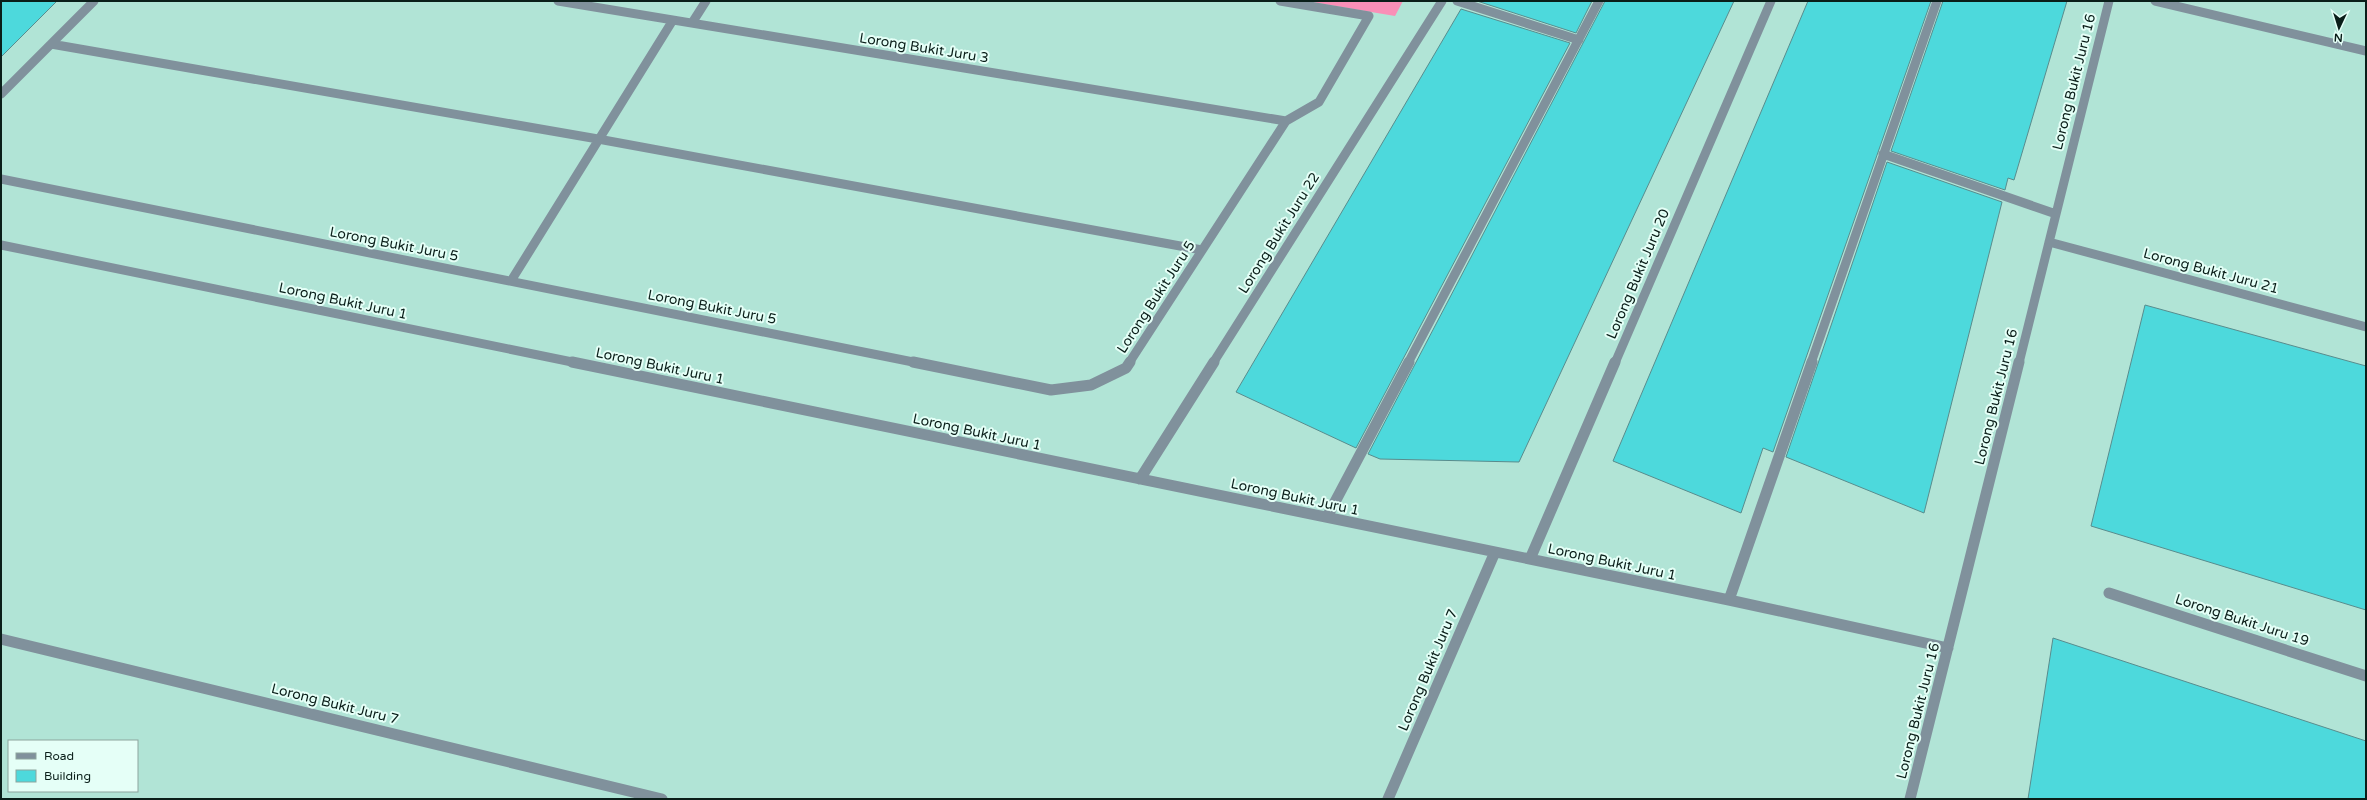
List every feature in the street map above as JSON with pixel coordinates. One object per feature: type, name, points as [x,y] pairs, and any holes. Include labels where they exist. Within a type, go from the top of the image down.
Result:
[{"type":"street","points":[[1,94],[94,1]]},
{"type":"street","name":"Lorong Bukit Juru 3","points":[[558,1],[1286,121]]},
{"type":"street","points":[[692,23],[706,1]]},
{"type":"street","points":[[1280,1],[1369,16],[1319,102],[1286,121]]},
{"type":"street","name":"Lorong Bukit Juru 22","points":[[1140,479],[1442,1]]},
{"type":"street","points":[[1457,1],[1579,40]]},
{"type":"street","points":[[1327,518],[1600,1]]},
{"type":"street","name":"Lorong Bukit Juru 20","points":[[1530,559],[1771,1]]},
{"type":"street","points":[[1729,600],[1937,1]]},
{"type":"street","name":"Lorong Bukit Juru 16","points":[[1910,799],[2109,1]]},
{"type":"street","points":[[2155,1],[2366,51]]},
{"type":"street","points":[[511,281],[672,20]]},
{"type":"street","points":[[51,44],[598,139],[1202,250]]},
{"type":"street","name":"Lorong Bukit Juru 5","points":[[1,179],[1051,390],[1091,385],[1126,368],[1286,121]]},
{"type":"street","points":[[1884,154],[2056,214]]},
{"type":"street","name":"Lorong Bukit Juru 21","points":[[2049,242],[2366,327]]},
{"type":"street","name":"Lorong Bukit Juru 1","points":[[1,245],[1729,600],[1948,648]]},
{"type":"street","name":"Lorong Bukit Juru 7","points":[[1388,799],[1495,552]]},
{"type":"street","name":"Lorong Bukit Juru 19","points":[[2109,593],[2366,676]]},
{"type":"street","name":"Lorong Bukit Juru 7","points":[[1,639],[662,799]]},
{"type":"shaded area","points":[[1306,1],[1403,1],[1395,16]]},
{"type":"building","points":[[1,1],[57,1],[1,57]]},
{"type":"building","points":[[1477,1],[1592,1],[1576,33]]},
{"type":"building","points":[[1605,1],[1734,1],[1519,462],[1380,459],[1368,454]]},
{"type":"building","points":[[1808,1],[1931,1],[1773,452],[1763,448],[1741,513],[1613,461]]},
{"type":"building","points":[[1943,1],[2067,1],[2014,180],[2008,178],[2005,190],[1891,151]]},
{"type":"building","points":[[1461,9],[1570,43],[1356,448],[1236,392]]},
{"type":"building","points":[[1887,162],[2002,202],[1924,513],[1786,457]]},
{"type":"building","points":[[2145,305],[2366,366],[2366,610],[2091,526]]},
{"type":"building","points":[[2053,638],[2366,741],[2366,799],[2028,799]]}]
